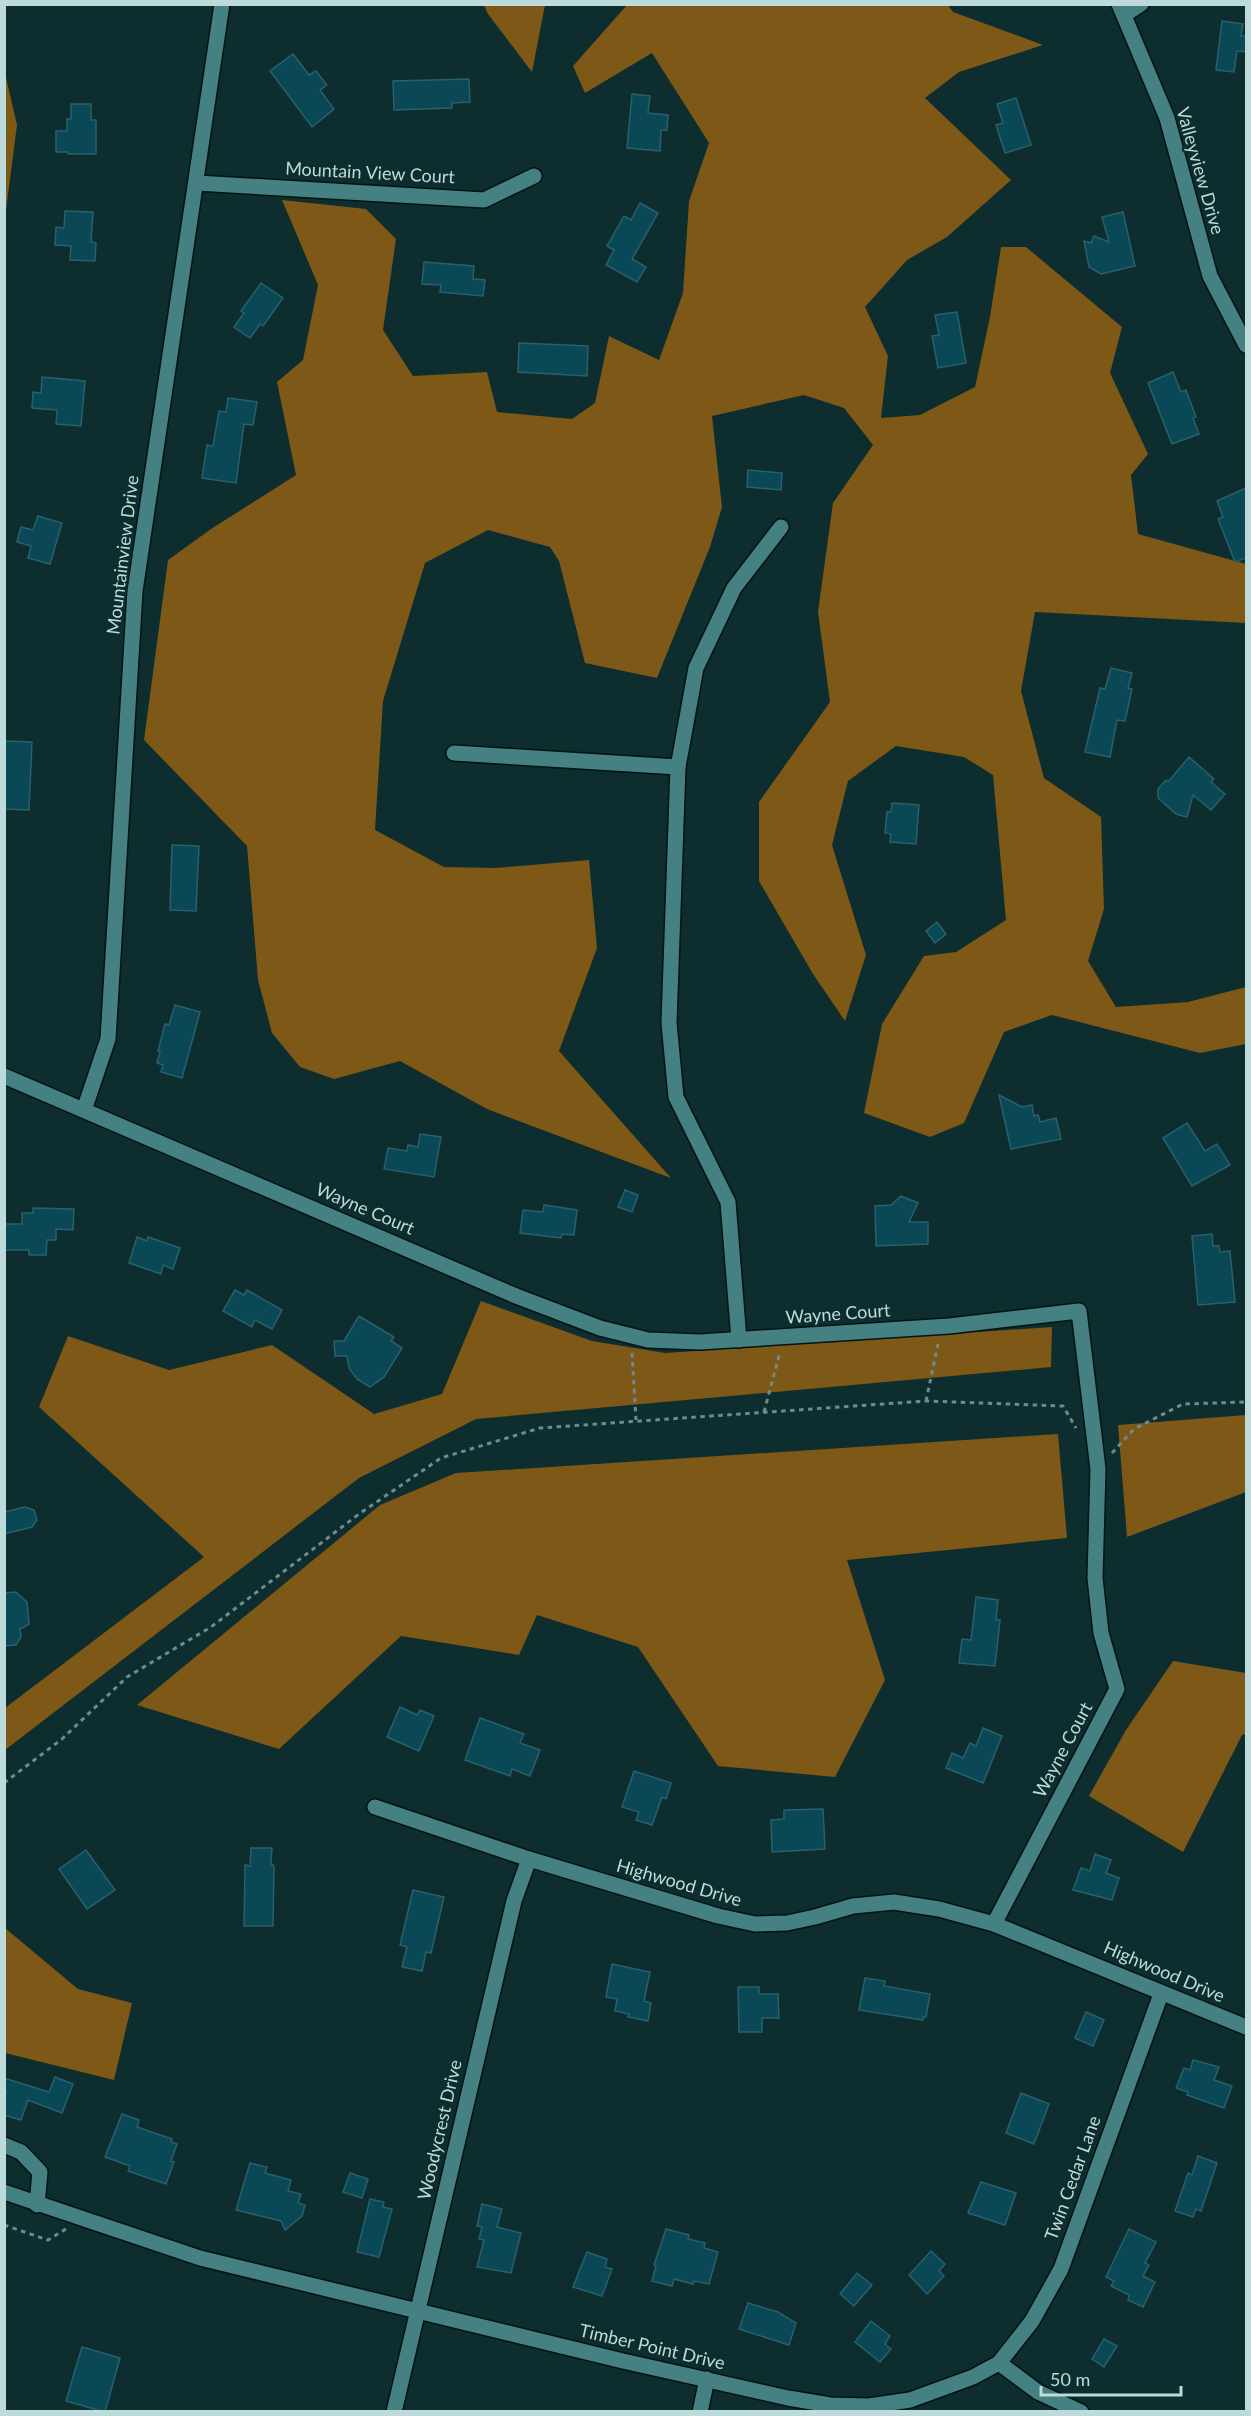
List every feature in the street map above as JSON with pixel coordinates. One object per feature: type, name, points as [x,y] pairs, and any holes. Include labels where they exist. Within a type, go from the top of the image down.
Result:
[{"type":"street","name":"Mountainview Drive","points":[[84,1110],[108,1039],[135,591],[222,4]]},
{"type":"street","points":[[1122,10],[1142,4]]},
{"type":"street","name":"Valleyview Drive","points":[[1122,10],[1167,118],[1210,276],[1246,345]]},
{"type":"street","name":"Mountain View Court","points":[[197,183],[484,200],[534,176]]},
{"type":"street","points":[[740,1340],[728,1202],[676,1097],[669,1023],[678,767],[696,668],[734,588],[781,527]]},
{"type":"street","points":[[454,753],[678,767]]},
{"type":"street","name":"Wayne Court","points":[[4,1076],[516,1296],[600,1328],[648,1340],[700,1342],[740,1340],[941,1326],[1079,1311],[1098,1468],[1095,1578],[1101,1633],[1117,1689],[994,1924]]},
{"type":"street","name":"Highwood Drive","points":[[375,1807],[530,1859],[718,1916],[755,1924],[787,1923],[853,1906],[894,1902],[939,1909],[994,1924],[1246,2027]]},
{"type":"street","name":"Woodycrest Drive","points":[[394,2412],[514,1901],[530,1859]]},
{"type":"street","name":"Twin Cedar Lane","points":[[999,2363],[1032,2321],[1061,2269],[1161,1994]]},
{"type":"street","points":[[4,2145],[21,2152],[40,2172],[38,2205]]},
{"type":"street","name":"Timber Point Drive","points":[[4,2192],[200,2258],[417,2312],[830,2405],[869,2406],[910,2400],[973,2378],[999,2363]]},
{"type":"street","points":[[999,2363],[1038,2392],[1082,2412]]},
{"type":"street","points":[[700,2412],[707,2379]]},
{"type":"path","points":[[926,1401],[941,1326]]},
{"type":"path","points":[[631,1336],[636,1420]]},
{"type":"path","points":[[764,1412],[784,1336]]},
{"type":"path","points":[[4,1783],[62,1739],[127,1677],[211,1627],[360,1514],[441,1458],[540,1428],[926,1401],[1064,1406],[1081,1437]]},
{"type":"path","points":[[1098,1468],[1134,1429],[1183,1404],[1246,1402]]},
{"type":"path","points":[[4,2224],[48,2240],[82,2220]]},
{"type":"shaded area","points":[[484,5],[545,5],[532,72],[488,14]]},
{"type":"shaded area","points":[[627,5],[948,5],[953,12],[1043,45],[959,72],[925,98],[1011,180],[947,237],[907,260],[865,307],[888,356],[881,418],[920,415],[975,387],[990,317],[1001,247],[1026,247],[1122,327],[1110,373],[1148,454],[1131,475],[1138,534],[1246,564],[1246,623],[1035,612],[1021,691],[1044,778],[1101,817],[1104,909],[1088,961],[1116,1007],[1188,1002],[1246,987],[1246,1044],[1200,1053],[1052,1015],[1004,1032],[964,1123],[930,1137],[864,1113],[882,1024],[924,956],[956,952],[1006,920],[993,775],[964,757],[896,746],[848,781],[832,845],[866,955],[845,1021],[813,974],[759,881],[759,802],[830,702],[818,612],[833,503],[873,445],[844,408],[804,395],[712,416],[722,507],[710,547],[657,678],[585,663],[559,561],[550,547],[488,530],[425,563],[383,701],[375,830],[444,867],[496,868],[589,860],[597,948],[559,1051],[671,1178],[487,1109],[400,1061],[334,1079],[300,1067],[272,1033],[258,980],[247,846],[144,740],[168,560],[211,529],[296,475],[277,382],[303,360],[318,285],[282,200],[366,209],[396,239],[383,330],[413,376],[487,372],[497,412],[572,419],[595,403],[609,336],[659,360],[683,293],[689,201],[709,143],[652,53],[585,93],[573,66]]},
{"type":"shaded area","points":[[5,73],[17,125],[5,218]]},
{"type":"shaded area","points":[[481,1301],[592,1341],[665,1353],[1052,1327],[1051,1367],[476,1419],[359,1478],[5,1750],[5,1708],[204,1557],[39,1407],[68,1336],[169,1370],[272,1345],[374,1414],[442,1394]]},
{"type":"shaded area","points":[[1246,1415],[1246,1492],[1127,1537],[1118,1425]]},
{"type":"shaded area","points":[[1058,1434],[1067,1538],[847,1560],[885,1680],[835,1777],[718,1766],[638,1647],[537,1615],[519,1655],[401,1636],[279,1749],[137,1705],[380,1505],[456,1473]]},
{"type":"shaded area","points":[[1173,1661],[1246,1673],[1246,1734],[1242,1735],[1183,1852],[1089,1796],[1126,1730]]},
{"type":"shaded area","points":[[5,1928],[78,1989],[132,2003],[114,2080],[5,2053]]},
{"type":"building","points":[[1222,21],[1243,24],[1241,36],[1246,36],[1246,52],[1237,51],[1234,72],[1216,70]]},
{"type":"building","points":[[293,54],[309,75],[316,71],[327,85],[320,90],[334,109],[312,127],[270,71]]},
{"type":"building","points":[[469,79],[470,102],[452,103],[452,108],[394,110],[393,81]]},
{"type":"building","points":[[632,94],[650,96],[648,113],[668,115],[667,130],[661,130],[660,151],[627,148]]},
{"type":"building","points":[[1016,98],[1031,145],[1005,153],[996,125],[1003,123],[997,104]]},
{"type":"building","points":[[71,104],[91,104],[91,120],[96,120],[96,154],[56,152],[56,131],[67,131],[67,119],[71,119]]},
{"type":"building","points":[[640,203],[658,213],[632,259],[646,267],[637,282],[606,265],[614,250],[607,246],[624,216],[631,220]]},
{"type":"building","points":[[65,211],[93,212],[91,242],[96,243],[95,261],[70,260],[71,246],[55,245],[56,227],[64,228]]},
{"type":"building","points":[[1123,212],[1135,266],[1101,274],[1089,267],[1084,241],[1091,243],[1094,236],[1109,242],[1102,217]]},
{"type":"building","points":[[424,262],[474,266],[473,279],[485,280],[483,296],[440,292],[441,285],[422,284]]},
{"type":"building","points":[[261,283],[283,298],[263,326],[260,324],[250,338],[234,327],[244,313],[241,311]]},
{"type":"building","points":[[957,312],[966,363],[938,368],[932,336],[939,335],[935,315]]},
{"type":"building","points":[[519,343],[588,346],[587,376],[518,372]]},
{"type":"building","points":[[1173,372],[1181,392],[1186,390],[1196,417],[1193,418],[1199,434],[1172,444],[1148,383]]},
{"type":"building","points":[[42,377],[85,381],[81,426],[56,424],[57,410],[32,408],[33,392],[41,393]]},
{"type":"building","points":[[228,398],[257,402],[253,425],[244,424],[236,483],[202,478],[207,445],[213,446],[219,411],[226,412]]},
{"type":"building","points":[[748,470],[782,473],[781,490],[747,487]]},
{"type":"building","points":[[1246,488],[1246,558],[1235,562],[1218,519],[1223,517],[1217,501]]},
{"type":"building","points":[[38,516],[62,523],[50,564],[28,558],[31,546],[17,542],[21,527],[33,530]]},
{"type":"building","points":[[1111,668],[1132,673],[1128,688],[1132,689],[1125,721],[1117,720],[1110,757],[1085,752],[1100,688],[1105,689]]},
{"type":"building","points":[[4,741],[32,742],[29,810],[4,809]]},
{"type":"building","points":[[1189,757],[1214,779],[1211,782],[1225,794],[1211,810],[1193,795],[1187,817],[1176,814],[1158,798],[1158,789],[1166,780],[1168,782]]},
{"type":"building","points":[[892,803],[919,805],[916,844],[890,842],[891,834],[885,833],[887,812],[891,812]]},
{"type":"building","points":[[172,845],[199,846],[196,911],[170,910]]},
{"type":"building","points":[[937,922],[946,934],[935,943],[926,931]]},
{"type":"building","points":[[175,1005],[200,1012],[182,1078],[161,1072],[163,1065],[157,1063],[165,1024],[169,1025]]},
{"type":"building","points":[[999,1095],[1022,1107],[1032,1105],[1034,1116],[1038,1115],[1040,1122],[1056,1118],[1061,1139],[1011,1149]]},
{"type":"building","points":[[1187,1123],[1205,1151],[1217,1144],[1230,1165],[1192,1186],[1163,1138]]},
{"type":"building","points":[[420,1134],[441,1137],[434,1177],[384,1169],[388,1148],[407,1151],[408,1145],[418,1147]]},
{"type":"building","points":[[625,1190],[638,1195],[632,1212],[618,1207]]},
{"type":"building","points":[[901,1196],[918,1203],[909,1222],[928,1222],[928,1244],[876,1246],[875,1206],[891,1205]]},
{"type":"building","points":[[544,1205],[577,1210],[574,1235],[562,1234],[561,1238],[520,1233],[523,1210],[543,1212]]},
{"type":"building","points":[[33,1208],[74,1209],[73,1230],[56,1229],[56,1240],[47,1240],[46,1255],[29,1255],[29,1250],[4,1250],[4,1224],[22,1224],[22,1213],[33,1213]]},
{"type":"building","points":[[1212,1234],[1213,1246],[1219,1246],[1220,1252],[1230,1251],[1235,1302],[1198,1305],[1192,1236]]},
{"type":"building","points":[[137,1237],[147,1241],[148,1237],[180,1248],[173,1269],[163,1265],[161,1274],[129,1263]]},
{"type":"building","points":[[235,1290],[244,1295],[247,1290],[282,1310],[272,1329],[255,1320],[252,1327],[223,1311]]},
{"type":"building","points":[[359,1316],[394,1337],[391,1341],[402,1348],[384,1377],[370,1387],[357,1379],[349,1368],[347,1356],[335,1356],[334,1341],[344,1341]]},
{"type":"building","points":[[25,1507],[34,1510],[37,1520],[32,1527],[4,1534],[4,1512]]},
{"type":"building","points":[[16,1592],[27,1602],[29,1624],[20,1629],[21,1637],[16,1645],[4,1646],[4,1593]]},
{"type":"building","points":[[976,1597],[998,1600],[996,1620],[1000,1620],[995,1666],[959,1663],[962,1639],[971,1640]]},
{"type":"building","points":[[400,1707],[417,1715],[420,1710],[434,1716],[419,1751],[387,1737]]},
{"type":"building","points":[[480,1718],[524,1734],[520,1743],[540,1750],[530,1776],[512,1769],[510,1776],[465,1760]]},
{"type":"building","points":[[983,1728],[1002,1736],[983,1783],[946,1768],[952,1753],[963,1758],[970,1743],[976,1746]]},
{"type":"building","points":[[634,1771],[671,1783],[666,1799],[662,1797],[652,1825],[636,1820],[639,1812],[622,1807]]},
{"type":"building","points":[[823,1809],[825,1849],[772,1852],[771,1820],[784,1819],[784,1810]]},
{"type":"building","points":[[251,1848],[272,1848],[273,1926],[244,1926],[245,1865],[250,1866]]},
{"type":"building","points":[[86,1850],[115,1890],[87,1909],[59,1869]]},
{"type":"building","points":[[1095,1854],[1111,1860],[1106,1873],[1119,1878],[1112,1900],[1073,1890],[1081,1868],[1090,1871]]},
{"type":"building","points":[[413,1890],[444,1897],[431,1953],[426,1952],[422,1971],[402,1967],[407,1947],[400,1945]]},
{"type":"building","points":[[612,1964],[650,1972],[644,2001],[651,2003],[648,2021],[628,2017],[629,2014],[615,2011],[617,1999],[606,1997]]},
{"type":"building","points":[[865,1978],[885,1981],[884,1986],[930,1994],[926,2017],[923,2017],[923,2020],[859,2010]]},
{"type":"building","points":[[738,1987],[759,1987],[759,1994],[778,1994],[779,2018],[762,2018],[762,2032],[739,2032]]},
{"type":"building","points":[[1086,2012],[1104,2020],[1093,2046],[1075,2038]]},
{"type":"building","points":[[1193,2060],[1219,2067],[1214,2080],[1232,2086],[1224,2108],[1187,2095],[1188,2092],[1176,2088],[1184,2068],[1190,2070]]},
{"type":"building","points":[[55,2077],[73,2084],[62,2113],[28,2100],[21,2120],[4,2115],[4,2092],[7,2092],[4,2091],[4,2078],[49,2092]]},
{"type":"building","points":[[1021,2093],[1049,2104],[1034,2144],[1006,2133]]},
{"type":"building","points":[[122,2114],[139,2120],[137,2127],[172,2139],[171,2142],[177,2144],[171,2161],[174,2162],[166,2184],[128,2171],[130,2166],[105,2157]]},
{"type":"building","points":[[1198,2156],[1217,2163],[1201,2211],[1196,2209],[1193,2217],[1175,2211],[1188,2173],[1192,2175]]},
{"type":"building","points":[[250,2163],[267,2167],[265,2173],[291,2180],[288,2191],[301,2194],[298,2203],[305,2205],[302,2216],[285,2230],[281,2221],[236,2210]]},
{"type":"building","points":[[350,2173],[368,2179],[362,2198],[343,2192]]},
{"type":"building","points":[[981,2182],[1016,2193],[1005,2225],[968,2213]]},
{"type":"building","points":[[370,2199],[384,2202],[383,2207],[392,2209],[379,2257],[357,2252]]},
{"type":"building","points":[[482,2204],[502,2209],[497,2227],[521,2233],[511,2273],[477,2267],[484,2240],[479,2239],[482,2227],[477,2226]]},
{"type":"building","points":[[666,2229],[689,2235],[688,2239],[705,2243],[704,2248],[718,2252],[709,2284],[694,2281],[693,2284],[674,2279],[672,2286],[652,2281],[656,2266],[654,2265]]},
{"type":"building","points":[[1129,2229],[1156,2242],[1145,2263],[1149,2265],[1143,2276],[1155,2282],[1143,2307],[1128,2300],[1129,2295],[1111,2286],[1114,2281],[1106,2277]]},
{"type":"building","points":[[931,2251],[945,2264],[939,2271],[944,2276],[927,2294],[909,2275]]},
{"type":"building","points":[[587,2252],[607,2259],[605,2267],[612,2269],[602,2296],[573,2287]]},
{"type":"building","points":[[857,2273],[872,2285],[854,2306],[840,2294]]},
{"type":"building","points":[[748,2303],[778,2312],[796,2323],[789,2345],[739,2329]]},
{"type":"building","points":[[871,2321],[890,2336],[885,2344],[891,2349],[880,2362],[855,2342]]},
{"type":"building","points":[[1104,2339],[1117,2346],[1104,2367],[1092,2359]]},
{"type":"building","points":[[82,2347],[120,2358],[105,2412],[66,2401]]}]
